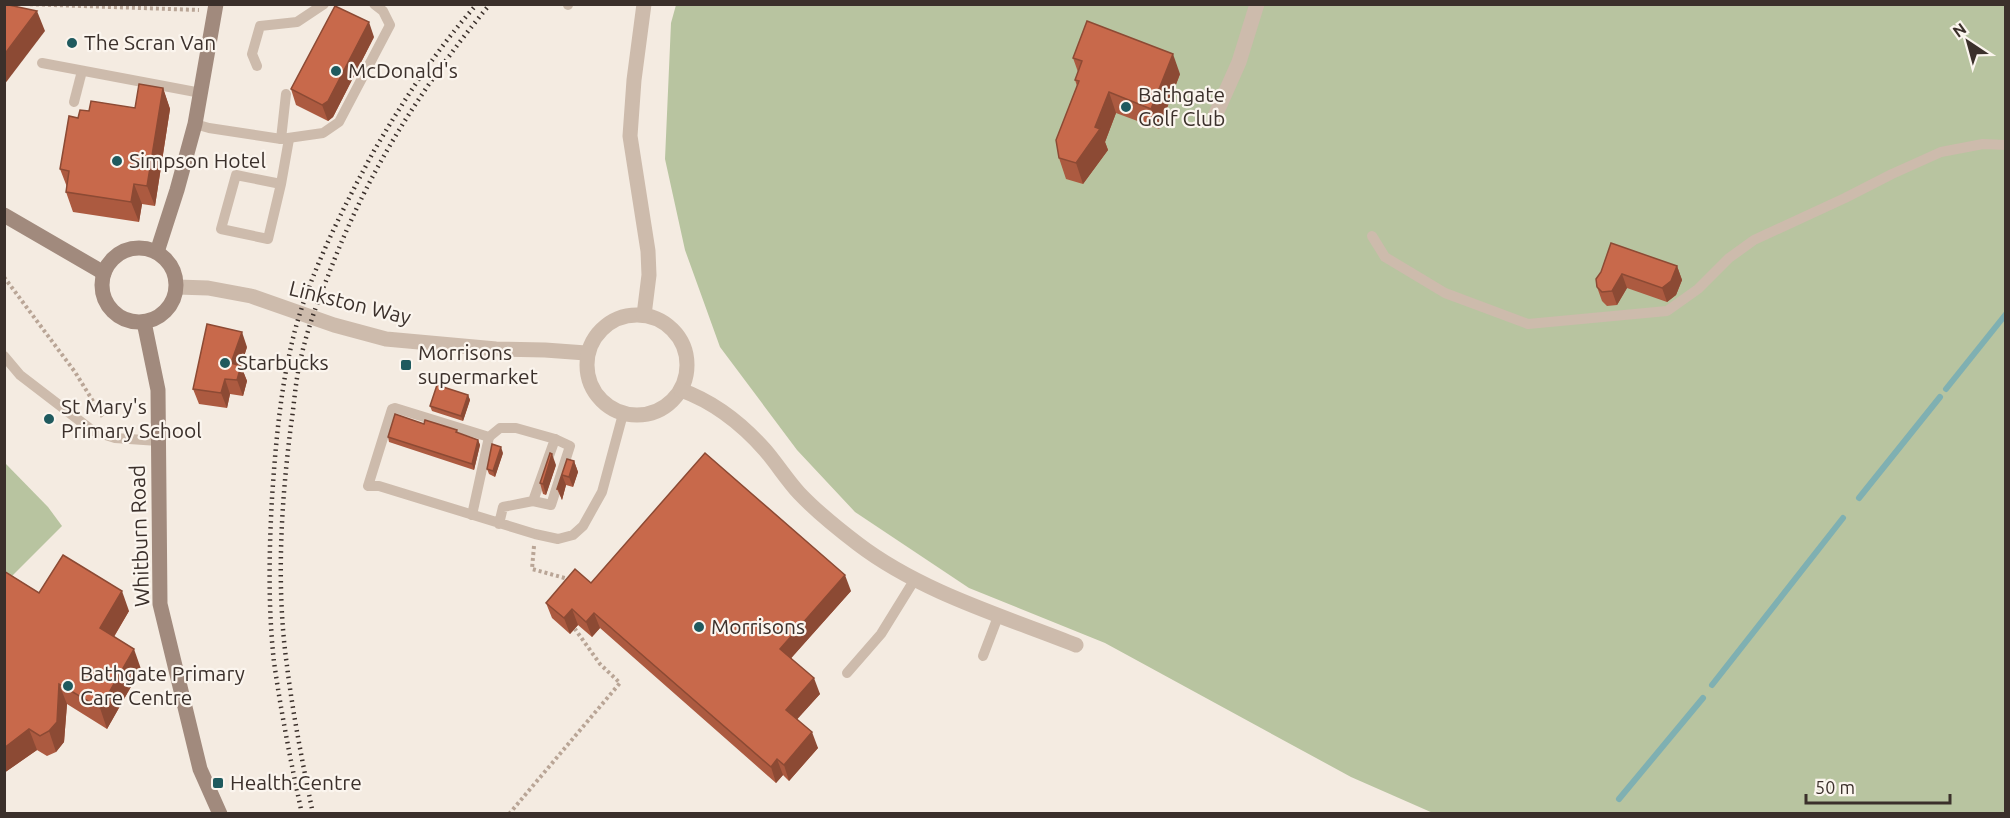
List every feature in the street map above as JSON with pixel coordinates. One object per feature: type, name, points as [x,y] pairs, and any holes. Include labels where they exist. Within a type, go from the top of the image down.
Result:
[{"type":"main road","points":[[157,252],[195,124],[216,7]]},
{"type":"main road","points":[[4,215],[104,273]]},
{"type":"main road","points":[[145,248],[157,252],[172,266],[177,287],[175,297],[163,314],[144,322],[131,321],[120,317],[110,308],[104,297],[102,285],[104,273],[111,262],[126,251],[145,248]]},
{"type":"main road","name":"Whitburn Road","points":[[144,322],[158,390],[160,604],[200,769],[220,813]]},
{"type":"street","points":[[644,315],[649,275],[648,251],[630,136],[634,80],[645,4]]},
{"type":"street","points":[[1215,116],[1239,62],[1257,4]]},
{"type":"street","name":"Linkston Way","points":[[177,287],[208,288],[251,296],[334,326],[386,339],[496,349],[586,353]]},
{"type":"street","points":[[628,315],[644,315],[659,320],[673,329],[682,342],[687,358],[687,374],[681,390],[671,403],[656,412],[640,416],[623,414],[609,408],[598,398],[590,385],[586,353],[602,329],[614,320],[628,315]]},
{"type":"street","points":[[681,390],[703,398],[740,424],[765,450],[798,492],[827,519],[894,568],[999,615],[1076,645]]},
{"type":"lane","points":[[257,66],[252,54],[260,26],[297,22],[324,4]]},
{"type":"lane","points":[[195,124],[208,128],[285,139],[324,133],[339,122],[390,25],[374,4]]},
{"type":"lane","points":[[42,63],[201,93]]},
{"type":"lane","points":[[74,102],[82,71]]},
{"type":"lane","points":[[281,184],[237,175],[221,230],[268,239],[281,184],[286,94]]},
{"type":"lane","points":[[1372,236],[1385,257],[1445,293],[1528,324],[1667,311],[1698,289],[1729,258],[1754,240],[1941,152],[1983,144],[2006,145]]},
{"type":"lane","points":[[4,356],[20,375],[93,431],[115,438],[158,441]]},
{"type":"lane","points":[[489,437],[392,409],[368,486],[379,486],[535,534],[558,539],[573,535],[584,526],[602,492],[623,414]]},
{"type":"lane","points":[[472,515],[489,437],[500,428],[516,428],[555,439],[570,446],[551,505],[534,501],[503,507],[499,524]]},
{"type":"lane","points":[[534,501],[555,439]]},
{"type":"lane","points":[[847,673],[881,634],[915,579]]},
{"type":"lane","points":[[984,656],[999,615]]},
{"type":"path","points":[[24,4],[216,7]]},
{"type":"path","points":[[4,277],[75,372],[115,438]]},
{"type":"path","points":[[535,534],[532,569],[582,584]]},
{"type":"path","points":[[509,813],[620,683],[600,664],[575,628]]},
{"type":"green space","points":[[676,5],[2005,5],[2005,813],[1433,813],[1351,777],[1105,643],[969,588],[855,512],[797,450],[720,347],[685,250],[665,159],[671,23]]},
{"type":"green space","points":[[5,463],[48,507],[62,526],[5,583]]},
{"type":"building","points":[[4,4],[37,11],[4,55]]},
{"type":"building","name":"McDonald's","points":[[335,6],[369,22],[328,101],[322,105],[291,89]]},
{"type":"building","name":"Bathgate Golf Club","points":[[1087,21],[1173,54],[1151,109],[1109,92],[1095,127],[1100,129],[1076,163],[1059,158],[1056,140],[1079,81],[1075,80],[1082,61],[1073,58]]},
{"type":"building","points":[[139,84],[163,88],[147,186],[134,184],[131,202],[66,192],[69,171],[60,169],[69,116],[78,118],[80,110],[89,111],[91,101],[135,108]]},
{"type":"building","points":[[1611,243],[1677,266],[1671,281],[1662,288],[1622,274],[1612,291],[1602,292],[1597,287],[1596,279],[1601,272]]},
{"type":"building","points":[[207,324],[242,332],[231,363],[241,366],[237,380],[225,379],[221,393],[193,389]]},
{"type":"building","points":[[437,385],[468,395],[461,416],[430,406]]},
{"type":"building","points":[[395,414],[424,424],[425,420],[457,430],[456,432],[478,440],[472,464],[388,437]]},
{"type":"building","points":[[492,444],[501,447],[493,471],[487,469]]},
{"type":"building","points":[[550,453],[552,454],[543,484],[540,483]]},
{"type":"building","name":"Morrisons","points":[[705,453],[845,575],[780,649],[814,678],[786,710],[812,732],[784,765],[777,759],[771,767],[594,613],[586,622],[572,609],[564,618],[546,603],[575,569],[591,583]]},
{"type":"building","points":[[567,459],[574,461],[569,477],[562,475],[557,489]]},
{"type":"building","name":"Bathgate Primary Care Centre","points":[[63,555],[122,591],[100,628],[134,649],[100,708],[59,684],[57,722],[49,731],[40,736],[29,729],[4,748],[4,571],[39,593]]},
{"type":"waterway","points":[[1946,389],[2006,314]]},
{"type":"waterway","points":[[1859,498],[1940,397]]},
{"type":"waterway","points":[[1712,685],[1843,518]]},
{"type":"waterway","points":[[1619,799],[1703,698]]},
{"type":"railway","points":[[302,814],[274,662],[270,601],[270,539],[275,454],[291,344],[304,301],[322,256],[375,149],[422,74],[477,4]]},
{"type":"railway","points":[[313,814],[289,684],[281,576],[285,485],[301,355],[315,309],[343,238],[378,167],[418,100],[490,4]]},
{"type":"place","name":"The Scran Van","points":[[72,43]]},
{"type":"place","name":"McDonald's","points":[[336,71]]},
{"type":"place","name":"Bathgate Golf Club","points":[[1126,107]]},
{"type":"place","name":"Simpson Hotel","points":[[117,161]]},
{"type":"place","name":"Starbucks","points":[[225,363]]},
{"type":"place","name":"Morrisons supermarket","points":[[406,365]]},
{"type":"place","name":"St Mary's Primary School","points":[[49,419]]},
{"type":"place","name":"Morrisons","points":[[699,627]]},
{"type":"place","name":"Bathgate Primary Care Centre","points":[[68,686]]},
{"type":"place","name":"Health Centre","points":[[218,783]]}]
